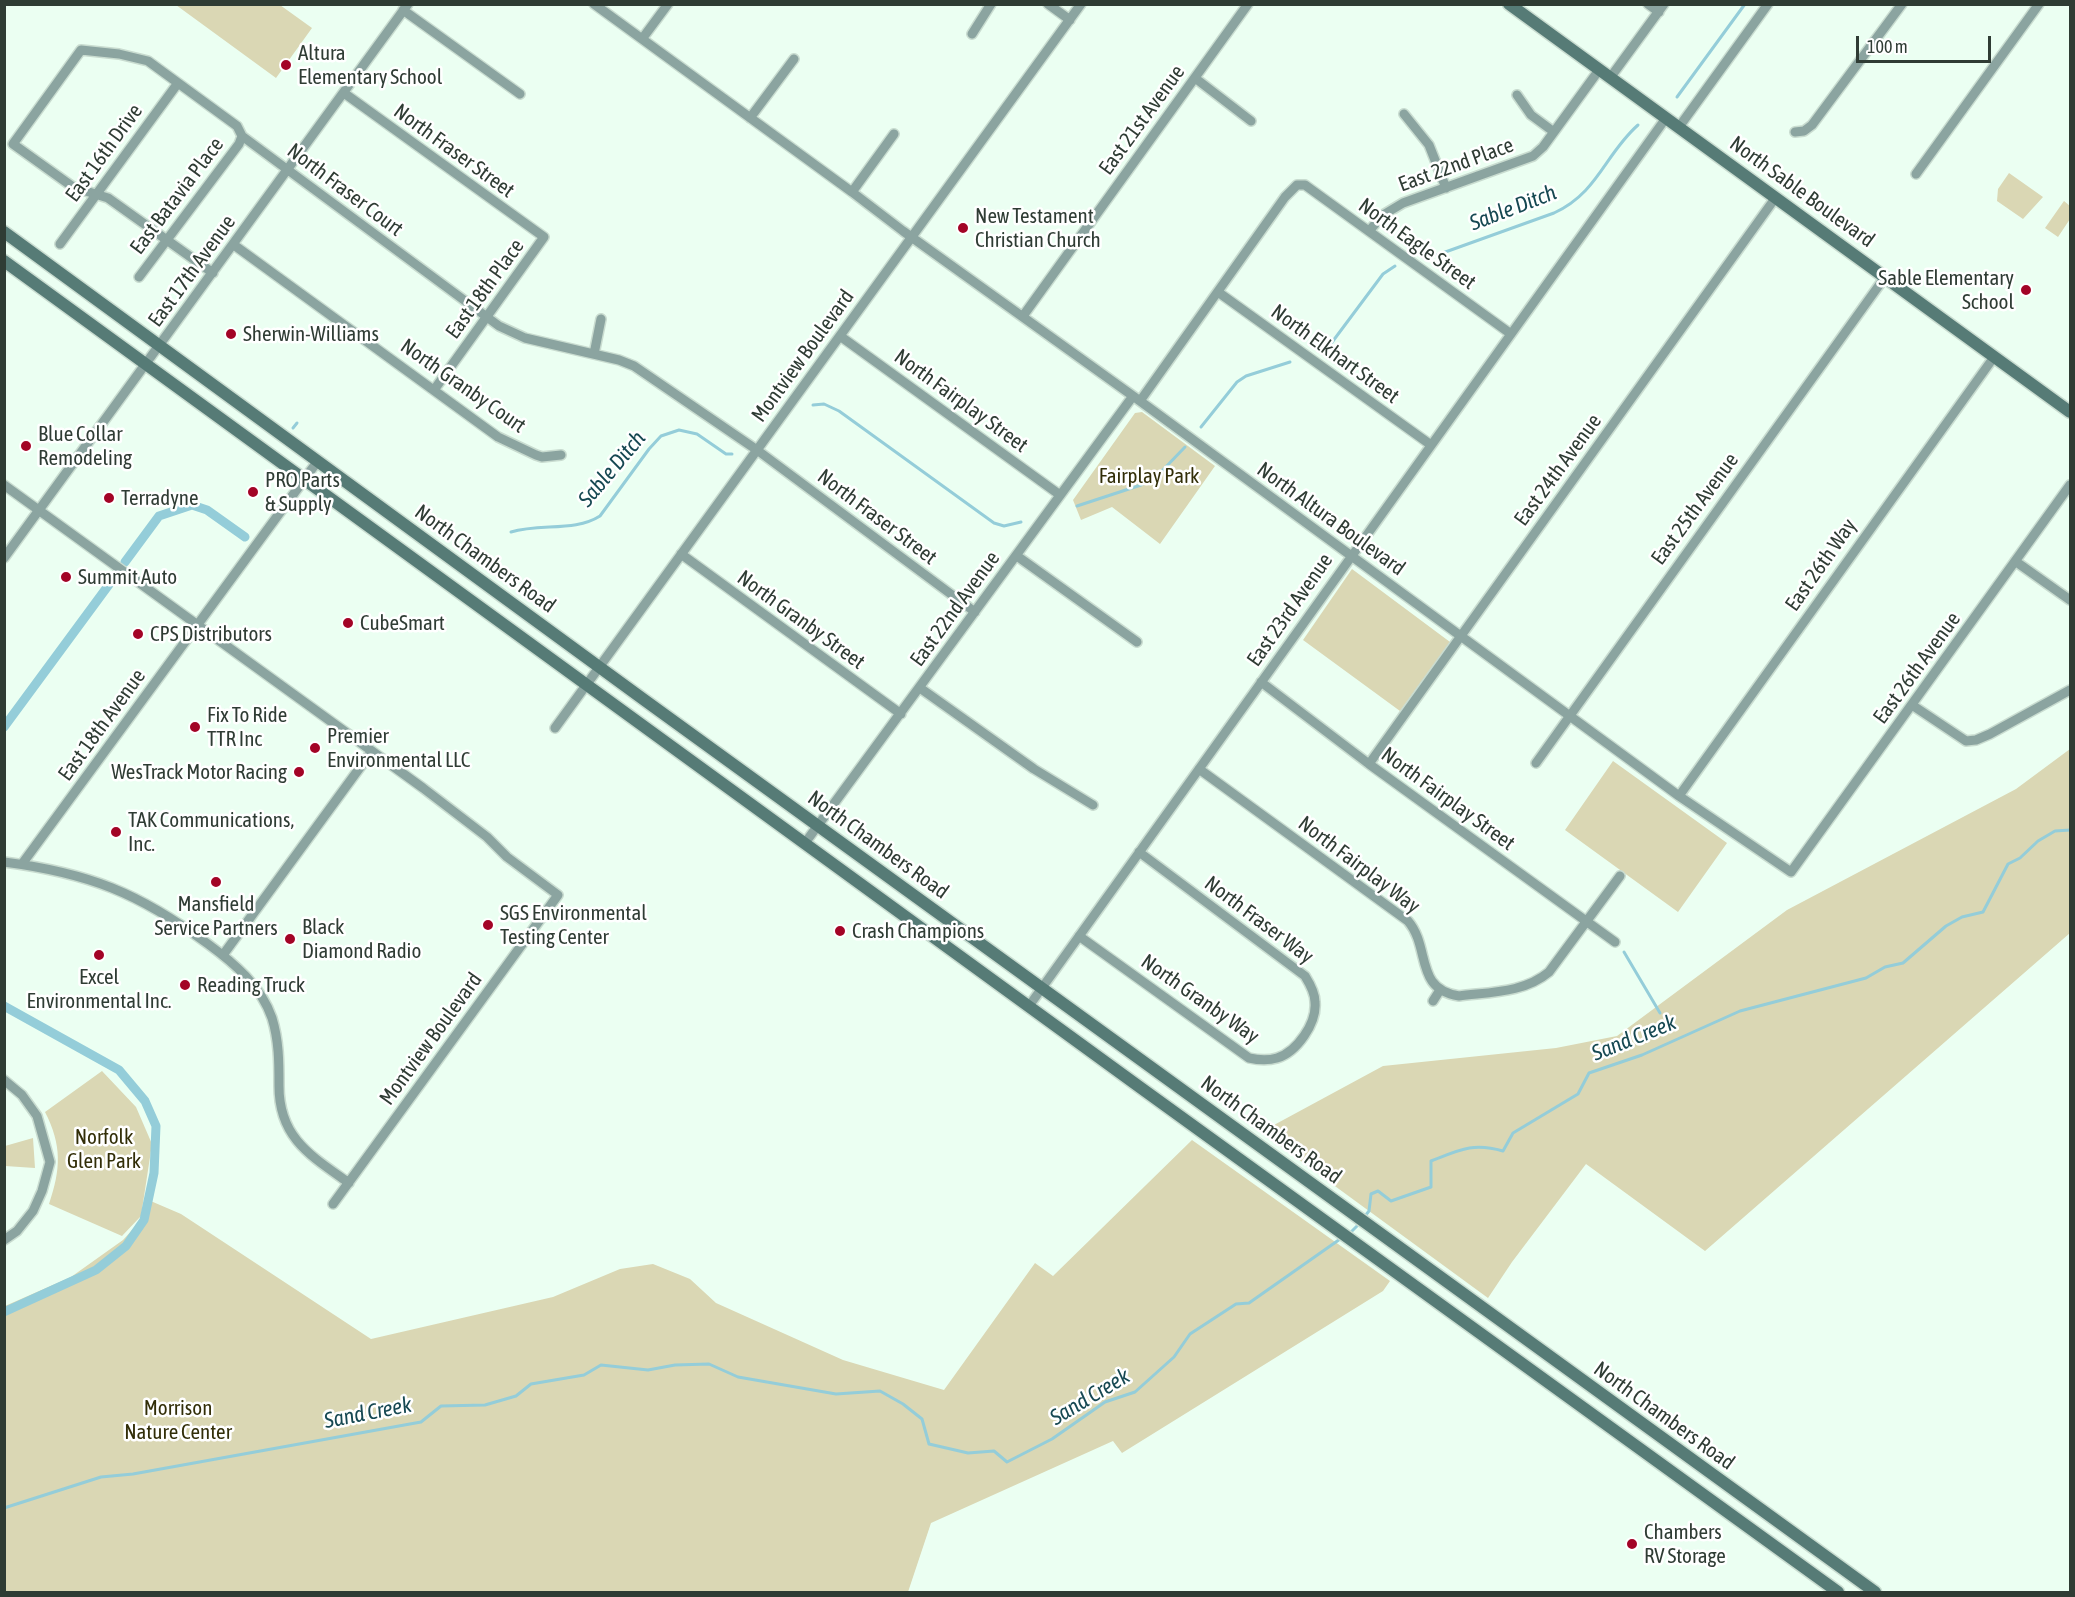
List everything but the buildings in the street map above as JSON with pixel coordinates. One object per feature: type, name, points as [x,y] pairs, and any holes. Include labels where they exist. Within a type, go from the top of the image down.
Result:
[{"type":"main road","name":"North Sable Boulevard","points":[[1509,4],[2070,412]]},
{"type":"main road","name":"North Chambers Road","points":[[4,232],[317,462],[1875,1593]]},
{"type":"main road","name":"North Chambers Road","points":[[4,261],[1452,1314],[1837,1591]]},
{"type":"main road","points":[[1452,1314],[1465,1296]]},
{"type":"main road","points":[[1837,1591],[1849,1574]]},
{"type":"street","name":"North Altura Boulevard","points":[[594,4],[1678,796],[1791,872]]},
{"type":"street","points":[[642,39],[668,4]]},
{"type":"street","points":[[972,34],[991,4]]},
{"type":"street","points":[[1048,4],[1070,20]]},
{"type":"street","name":"Montview Boulevard","points":[[555,728],[1081,4]]},
{"type":"street","name":"East 21st Avenue","points":[[1023,316],[1248,4]]},
{"type":"street","points":[[1610,78],[1661,8],[1648,4]]},
{"type":"street","points":[[1678,127],[1768,4]]},
{"type":"street","points":[[1795,132],[1812,125],[1902,4]]},
{"type":"street","points":[[1916,174],[2039,4]]},
{"type":"street","points":[[405,7],[520,94]]},
{"type":"street","name":"East 17th Avenue","points":[[4,558],[160,347],[405,7]]},
{"type":"street","name":"North Fraser Court","points":[[96,194],[73,187],[13,144],[81,50],[119,54],[148,62],[237,126],[242,136],[507,331],[525,338],[634,366],[757,450]]},
{"type":"street","points":[[750,118],[794,59]]},
{"type":"street","name":"East 22nd Place","points":[[1369,231],[1392,208],[1533,156],[1543,147],[1599,70]]},
{"type":"street","points":[[1194,78],[1251,121]]},
{"type":"street","name":"East 16th Drive","points":[[60,244],[178,83]]},
{"type":"street","name":"North Fraser Street","points":[[344,93],[544,237]]},
{"type":"street","name":"East 22nd Place","points":[[1517,95],[1531,115],[1554,132]]},
{"type":"street","points":[[1404,114],[1429,145],[1446,188]]},
{"type":"street","name":"East 23rd Avenue","points":[[1029,1006],[1666,118]]},
{"type":"street","points":[[852,192],[894,134]]},
{"type":"street","name":"East Batavia Place","points":[[139,277],[239,144],[242,136]]},
{"type":"street","name":"North Eagle Street","points":[[1302,184],[1511,334]]},
{"type":"street","name":"East 22nd Avenue","points":[[805,843],[1060,495],[1218,292],[1285,197],[1294,187],[1302,184]]},
{"type":"street","points":[[96,194],[108,198],[213,273]]},
{"type":"street","name":"East 24th Avenue","points":[[1369,764],[1776,197]]},
{"type":"street","name":"East 18th Place","points":[[434,390],[544,237]]},
{"type":"street","name":"North Granby Court","points":[[234,245],[498,437],[542,457],[561,454]]},
{"type":"street","name":"East 25th Avenue","points":[[1536,763],[1568,715],[1885,277]]},
{"type":"street","name":"North Elkhart Street","points":[[1218,292],[1431,445]]},
{"type":"street","points":[[594,354],[601,319]]},
{"type":"street","name":"North Fairplay Street","points":[[840,336],[1060,495]]},
{"type":"street","name":"East 26th Way","points":[[1678,796],[1994,357]]},
{"type":"street","name":"North Fraser Street","points":[[757,450],[975,612]]},
{"type":"street","name":"East 18th Avenue","points":[[22,864],[317,462]]},
{"type":"street","points":[[4,485],[372,751],[223,955]]},
{"type":"street","name":"East 26th Avenue","points":[[1791,872],[2070,485]]},
{"type":"street","name":"North Granby Street","points":[[681,554],[901,714]]},
{"type":"street","points":[[1017,556],[1137,642]]},
{"type":"street","points":[[2015,561],[2070,600]]},
{"type":"street","name":"North Fairplay Street","points":[[1261,682],[1369,764],[1615,942]]},
{"type":"street","points":[[920,688],[1034,768],[1093,805]]},
{"type":"street","points":[[1912,705],[1966,741],[1976,740],[1990,734],[2070,690]]},
{"type":"street","name":"Montview Boulevard","points":[[333,1204],[558,895],[507,857],[462,817],[372,751]]},
{"type":"street","name":"North Fairplay Way","points":[[1199,769],[1408,921],[1418,936],[1427,974],[1440,990]]},
{"type":"street","name":"North Fraser Way","points":[[1138,852],[1305,976],[1315,996],[1316,1007],[1312,1023],[1303,1037]]},
{"type":"street","points":[[4,862],[71,873],[119,889],[176,920],[223,955],[259,993],[271,1016],[277,1036],[280,1103],[288,1130],[311,1156],[349,1183]]},
{"type":"street","points":[[1432,1001],[1440,990],[1459,996],[1520,988],[1533,984],[1549,972],[1620,876]]},
{"type":"street","name":"North Granby Way","points":[[1078,936],[1249,1058],[1264,1061],[1280,1057],[1303,1037]]},
{"type":"street","points":[[4,1080],[22,1095],[37,1116],[50,1162],[42,1191],[33,1211],[17,1231],[4,1240]]},
{"type":"green space","points":[[176,5],[280,5],[312,28],[276,78]]},
{"type":"green space","points":[[2009,173],[2043,197],[2023,219],[1997,201],[1998,189]]},
{"type":"green space","points":[[2064,201],[2070,206],[2070,219],[2058,237],[2045,228]]},
{"type":"green space","name":"Fairplay Park","points":[[1142,412],[1215,466],[1160,544],[1112,507],[1081,520],[1073,500],[1135,413]]},
{"type":"green space","points":[[1352,569],[1450,642],[1400,711],[1303,640]]},
{"type":"green space","points":[[2070,749],[2070,933],[1705,1251],[1586,1164],[1512,1262],[1488,1298],[1261,1132],[1383,1066],[1556,1048],[1617,1036],[1787,910],[2016,789]]},
{"type":"green space","points":[[1613,761],[1727,843],[1678,912],[1565,830]]},
{"type":"green space","name":"Norfolk Glen Park","points":[[102,1071],[136,1107],[152,1144],[141,1216],[122,1236],[49,1204],[56,1180],[58,1157],[51,1124],[45,1112]]},
{"type":"green space","points":[[33,1138],[35,1168],[5,1166],[5,1146]]},
{"type":"green space","name":"Morrison Nature Center","points":[[1192,1140],[1390,1281],[1383,1291],[1122,1453],[1113,1441],[931,1523],[908,1592],[5,1592],[5,1306],[71,1277],[123,1240],[143,1218],[146,1199],[181,1214],[371,1339],[553,1297],[620,1269],[653,1264],[690,1279],[716,1303],[843,1360],[944,1390],[1035,1263],[1053,1276]]},
{"type":"waterway","name":"Sable Ditch","points":[[1677,97],[1745,4]]},
{"type":"waterway","name":"Sable Ditch","points":[[1437,255],[1554,213],[1569,205],[1591,184],[1617,148],[1638,125]]},
{"type":"waterway","name":"Sable Ditch","points":[[1327,349],[1383,274],[1395,266]]},
{"type":"waterway","name":"Sable Ditch","points":[[1201,427],[1237,382],[1246,376],[1290,362]]},
{"type":"waterway","name":"Sable Ditch","points":[[813,405],[824,404],[839,411],[994,523],[1004,526],[1021,522]]},
{"type":"waterway","points":[[293,428],[297,423]]},
{"type":"waterway","name":"Sable Ditch","points":[[511,532],[580,524],[600,516],[661,436],[679,430],[697,434],[726,454],[732,454]]},
{"type":"waterway","name":"Sable Ditch","points":[[1077,506],[1141,485],[1160,473],[1185,447]]},
{"type":"waterway","points":[[125,562],[159,516],[192,505],[207,510],[245,537]]},
{"type":"waterway","points":[[4,727],[116,575]]},
{"type":"waterway","name":"Sand Creek","points":[[1365,1216],[1369,1211],[1371,1194],[1378,1191],[1391,1201],[1431,1187],[1431,1161],[1466,1148],[1483,1147],[1503,1151],[1513,1133],[1578,1094],[1589,1073],[1642,1055],[1740,1011],[1866,978],[1885,967],[1903,963],[1946,926],[1962,917],[1983,912],[2008,864],[2020,858],[2038,841],[2055,831],[2070,830]]},
{"type":"waterway","points":[[1624,952],[1660,1013]]},
{"type":"waterway","points":[[4,1006],[119,1070],[145,1101],[156,1126],[154,1173],[144,1220],[126,1246],[96,1270],[4,1312]]},
{"type":"waterway","name":"Sand Creek","points":[[1349,1234],[1361,1222]]},
{"type":"waterway","name":"Sand Creek","points":[[4,1508],[101,1477],[133,1474],[421,1422],[441,1406],[485,1405],[516,1396],[531,1384],[584,1375],[601,1365],[648,1370],[675,1365],[709,1364],[738,1377],[836,1394],[880,1391],[903,1404],[922,1419],[929,1444],[968,1453],[994,1451],[1007,1462],[1052,1439],[1105,1402],[1135,1392],[1174,1357],[1190,1334],[1236,1304],[1249,1303],[1343,1237]]},
{"type":"place","name":"Altura Elementary School","points":[[286,65]]},
{"type":"place","name":"New Testament Christian Church","points":[[963,228]]},
{"type":"place","name":"Sable Elementary School","points":[[2026,290]]},
{"type":"place","name":"Sherwin-Williams","points":[[231,334]]},
{"type":"place","name":"Blue Collar Remodeling","points":[[26,446]]},
{"type":"place","name":"PRO Parts & Supply","points":[[253,492]]},
{"type":"place","name":"Terradyne","points":[[109,498]]},
{"type":"place","name":"Summit Auto","points":[[66,577]]},
{"type":"place","name":"CubeSmart","points":[[348,623]]},
{"type":"place","name":"CPS Distributors","points":[[138,634]]},
{"type":"place","name":"Fix To Ride TTR Inc","points":[[195,727]]},
{"type":"place","name":"Premier Environmental LLC","points":[[315,748]]},
{"type":"place","name":"WesTrack Motor Racing","points":[[299,772]]},
{"type":"place","name":"TAK Communications, Inc.","points":[[116,832]]},
{"type":"place","name":"Mansfield Service Partners","points":[[216,882]]},
{"type":"place","name":"SGS Environmental Testing Center","points":[[488,925]]},
{"type":"place","name":"Crash Champions","points":[[840,931]]},
{"type":"place","name":"Black Diamond Radio","points":[[290,939]]},
{"type":"place","name":"Excel Environmental Inc.","points":[[99,955]]},
{"type":"place","name":"Reading Truck","points":[[185,985]]},
{"type":"place","name":"Chambers RV Storage","points":[[1632,1544]]}]
